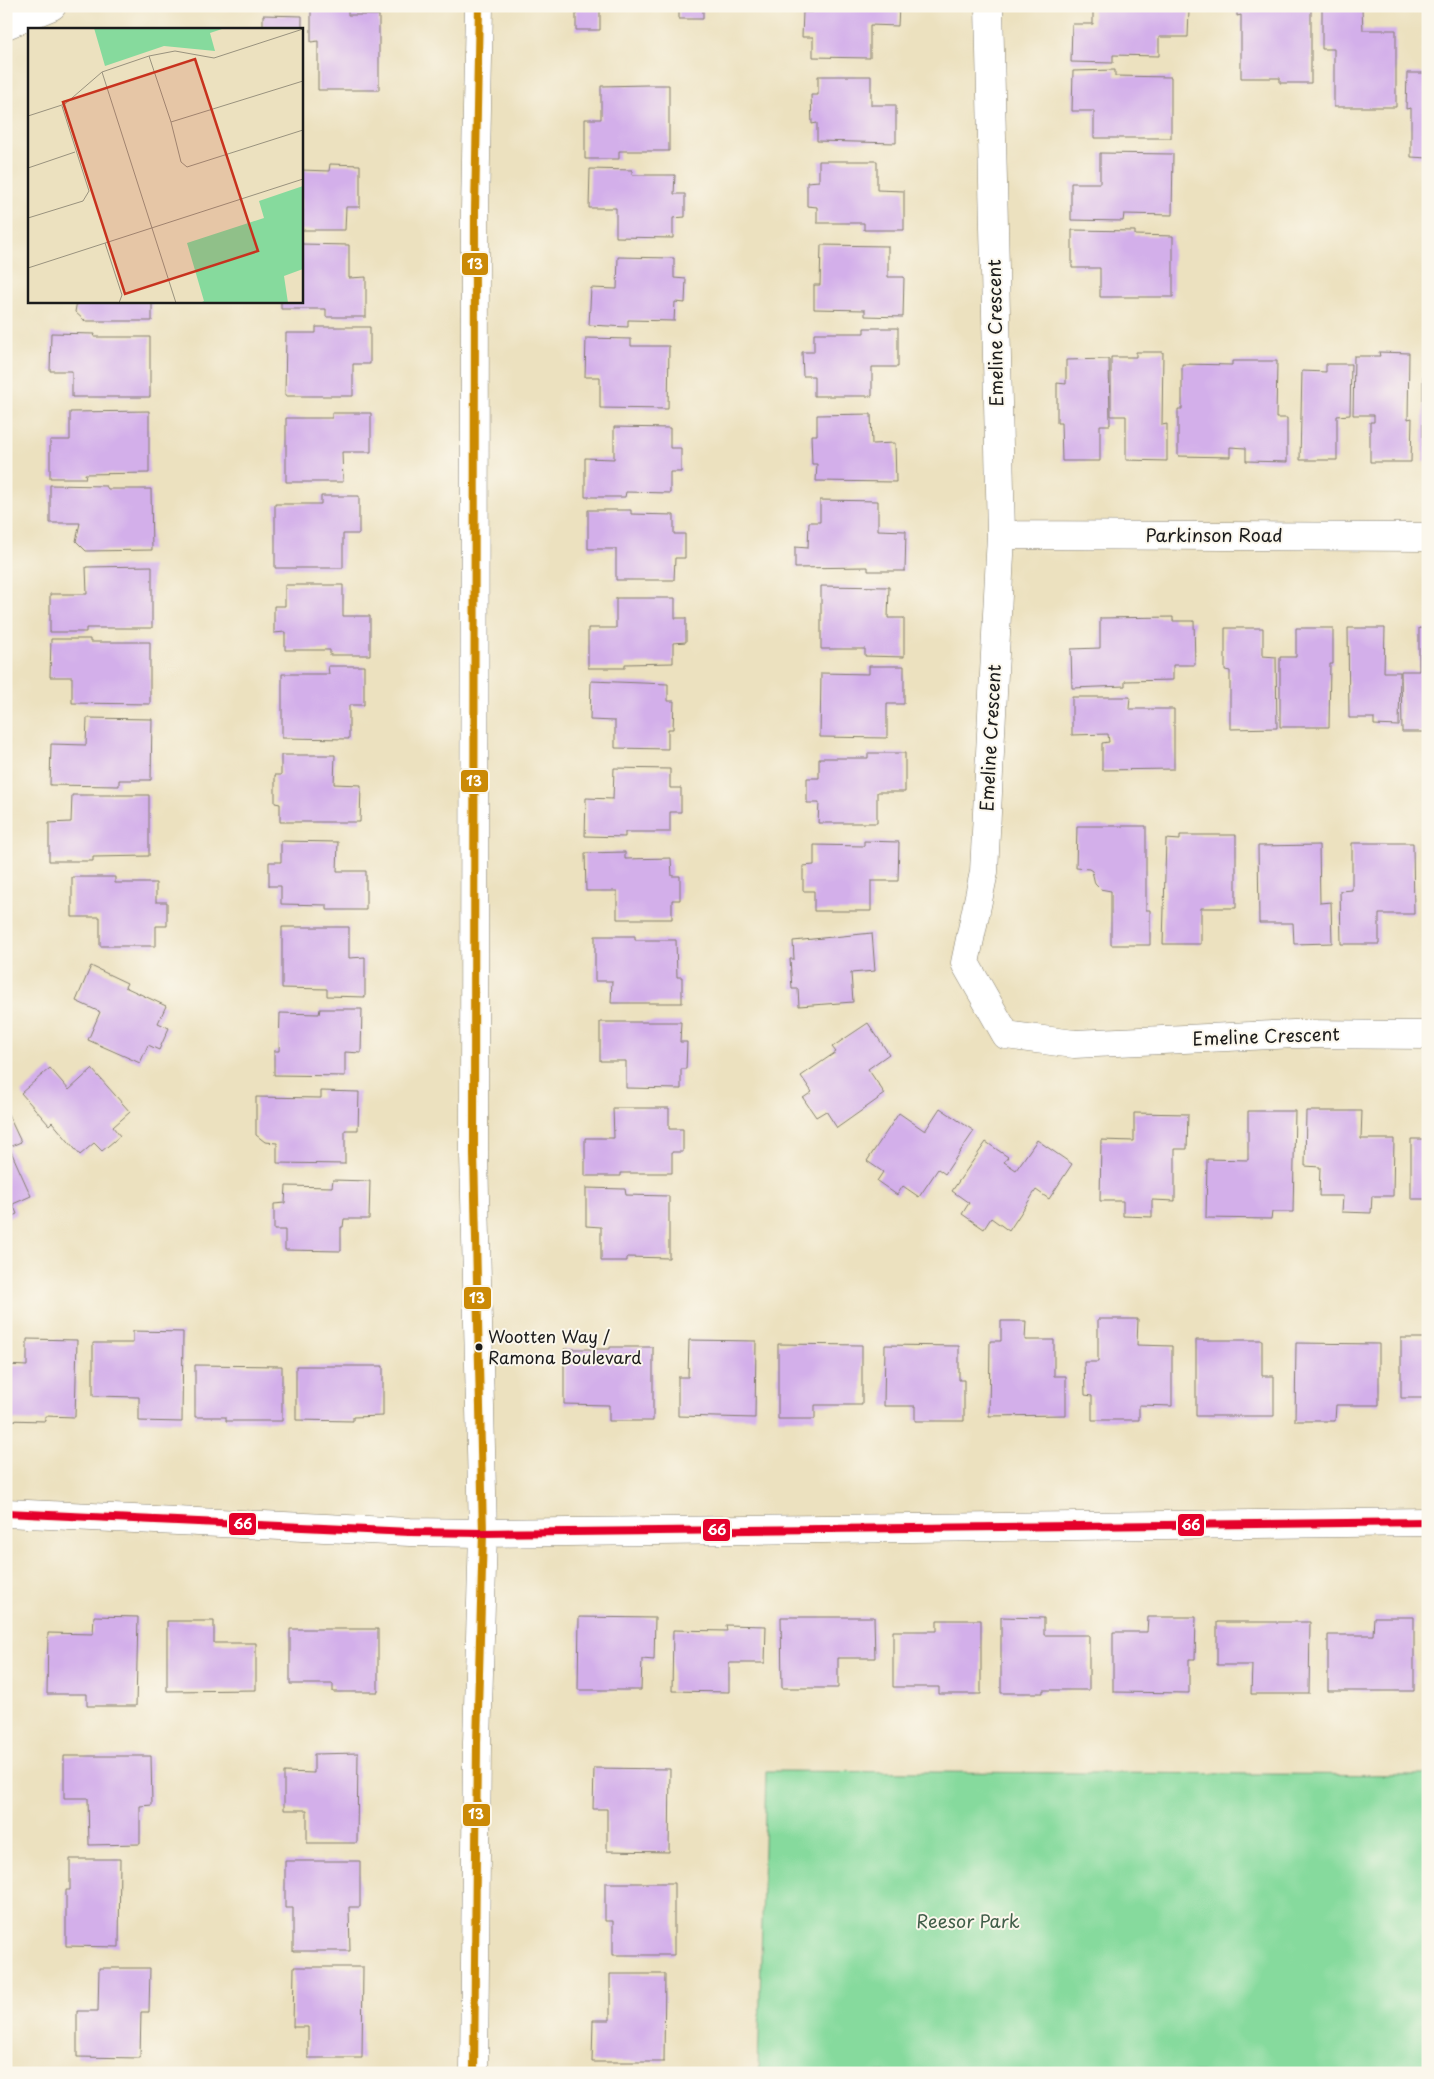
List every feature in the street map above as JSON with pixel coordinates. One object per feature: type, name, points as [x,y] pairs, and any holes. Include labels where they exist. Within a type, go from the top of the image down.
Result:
[{"type":"street","points":[[6,25],[52,6]]},
{"type":"street","points":[[474,2073],[477,1743],[483,1533],[474,1154],[475,210],[479,6]]},
{"type":"street","name":"Emeline Crescent","points":[[989,6],[1001,535],[984,872],[965,964],[1006,1035],[1074,1044],[1294,1034],[1428,1035]]},
{"type":"street","name":"Parkinson Road","points":[[1001,535],[1428,538]]},
{"type":"street","points":[[6,1513],[410,1532],[483,1533],[1428,1522]]},
{"type":"green space","name":"Reesor Park","points":[[766,1771],[1428,1775],[1428,2073],[758,2073]]},
{"type":"building","points":[[311,6],[348,6],[348,15],[379,15],[379,90],[318,90],[318,41],[311,42]]},
{"type":"building","points":[[576,6],[635,6],[635,10],[600,10],[600,30],[576,30]]},
{"type":"building","points":[[679,6],[703,6],[703,19],[679,19]]},
{"type":"building","points":[[813,6],[899,6],[898,26],[870,25],[870,58],[813,57],[813,37],[802,37],[803,12],[813,12]]},
{"type":"building","points":[[1093,6],[1171,6],[1171,10],[1189,10],[1188,37],[1159,37],[1159,56],[1113,55],[1113,63],[1071,62],[1072,24],[1093,24]]},
{"type":"building","points":[[1237,6],[1311,8],[1311,83],[1280,83],[1280,78],[1241,78],[1241,15],[1237,16]]},
{"type":"building","points":[[1322,9],[1362,9],[1363,30],[1396,30],[1396,107],[1334,107],[1334,49],[1322,49]]},
{"type":"building","points":[[263,15],[302,16],[302,28],[263,28]]},
{"type":"building","points":[[1115,70],[1115,76],[1171,77],[1171,138],[1094,138],[1094,111],[1072,111],[1073,71]]},
{"type":"building","points":[[1407,73],[1428,73],[1428,158],[1411,157],[1411,108],[1406,109]]},
{"type":"building","points":[[818,76],[871,76],[871,105],[896,105],[896,143],[817,141],[817,123],[812,124],[811,95],[818,95]]},
{"type":"building","points":[[669,85],[669,151],[619,151],[619,159],[585,159],[585,119],[601,119],[601,86]]},
{"type":"building","points":[[1100,153],[1173,154],[1172,215],[1124,214],[1123,221],[1071,220],[1071,183],[1100,183]]},
{"type":"building","points":[[819,161],[877,161],[877,190],[904,191],[904,230],[864,230],[864,223],[817,223],[817,207],[807,206],[807,182],[819,181]]},
{"type":"building","points":[[330,164],[360,165],[360,207],[346,207],[345,230],[302,230],[302,170],[329,171]]},
{"type":"building","points":[[590,169],[632,170],[632,175],[675,175],[674,194],[685,194],[685,217],[673,218],[673,238],[616,237],[616,208],[589,208]]},
{"type":"building","points":[[1072,230],[1135,231],[1135,235],[1173,236],[1173,297],[1100,297],[1100,268],[1072,268]]},
{"type":"building","points":[[302,244],[349,245],[349,278],[366,277],[366,317],[326,317],[326,309],[281,309],[281,302],[302,302]]},
{"type":"building","points":[[821,245],[888,246],[888,277],[904,277],[903,317],[865,316],[865,310],[814,309],[814,285],[820,285]]},
{"type":"building","points":[[618,257],[674,258],[674,278],[686,279],[685,303],[675,302],[674,321],[628,320],[628,327],[589,325],[591,288],[617,289]]},
{"type":"building","points":[[77,302],[152,302],[152,321],[85,321],[75,312]]},
{"type":"building","points":[[316,327],[370,327],[370,364],[353,364],[353,396],[285,396],[286,333],[316,333]]},
{"type":"building","points":[[864,328],[898,328],[898,367],[872,367],[872,396],[814,396],[814,376],[803,376],[802,352],[814,352],[814,333],[864,333]]},
{"type":"building","points":[[51,333],[95,334],[94,337],[150,337],[150,397],[72,397],[72,371],[50,371]]},
{"type":"building","points":[[586,338],[631,339],[631,346],[669,346],[668,409],[600,408],[600,377],[585,377]]},
{"type":"building","points":[[1136,352],[1163,352],[1162,425],[1167,424],[1167,461],[1126,460],[1126,416],[1111,416],[1111,357],[1136,357]]},
{"type":"building","points":[[1379,352],[1409,353],[1408,419],[1412,418],[1411,462],[1370,462],[1370,422],[1374,422],[1374,415],[1353,415],[1354,356],[1380,356]]},
{"type":"building","points":[[1423,353],[1428,353],[1428,461],[1423,461]]},
{"type":"building","points":[[1109,359],[1110,425],[1100,425],[1100,461],[1062,461],[1061,423],[1057,423],[1057,383],[1066,384],[1066,360]]},
{"type":"building","points":[[1232,361],[1277,361],[1276,418],[1287,418],[1287,462],[1246,461],[1246,448],[1230,447],[1230,457],[1178,456],[1178,409],[1182,409],[1182,364],[1232,365]]},
{"type":"building","points":[[1326,364],[1351,364],[1350,415],[1337,416],[1337,460],[1300,460],[1302,371],[1326,372]]},
{"type":"building","points":[[149,411],[149,473],[85,474],[86,478],[50,478],[50,440],[70,440],[70,412]]},
{"type":"building","points":[[332,413],[371,413],[371,452],[342,452],[343,482],[286,482],[286,418],[332,418]]},
{"type":"building","points":[[871,414],[872,444],[895,443],[896,482],[816,481],[817,464],[812,464],[811,435],[817,435],[817,415]]},
{"type":"building","points":[[614,427],[670,428],[670,448],[681,448],[681,472],[670,472],[670,493],[626,492],[625,497],[585,497],[585,458],[614,459]]},
{"type":"building","points":[[50,485],[106,486],[108,489],[151,489],[152,550],[86,551],[76,541],[80,523],[50,523]]},
{"type":"building","points":[[321,496],[359,496],[359,534],[343,534],[343,568],[275,568],[275,504],[321,504]]},
{"type":"building","points":[[820,500],[878,501],[878,530],[906,531],[905,571],[868,571],[868,567],[795,568],[795,547],[808,548],[809,522],[820,522]]},
{"type":"building","points":[[588,510],[631,510],[631,514],[674,515],[674,534],[685,534],[685,558],[675,558],[674,580],[616,580],[616,549],[588,549]]},
{"type":"building","points":[[152,566],[152,628],[86,628],[86,632],[50,632],[50,594],[87,594],[86,567]]},
{"type":"building","points":[[285,585],[343,585],[343,616],[370,616],[370,655],[330,655],[330,650],[285,650],[285,632],[274,633],[274,606],[285,606]]},
{"type":"building","points":[[821,586],[889,587],[888,618],[904,618],[904,657],[865,656],[865,649],[821,649]]},
{"type":"building","points":[[616,598],[675,598],[675,618],[686,618],[686,642],[673,643],[673,663],[625,664],[625,668],[588,668],[588,628],[616,628]]},
{"type":"building","points":[[1173,617],[1173,621],[1194,621],[1195,665],[1173,665],[1173,680],[1125,681],[1125,686],[1072,688],[1071,649],[1100,648],[1100,618]]},
{"type":"building","points":[[1225,628],[1263,628],[1263,656],[1276,657],[1277,728],[1230,729],[1230,671],[1225,670]]},
{"type":"building","points":[[1296,628],[1333,628],[1333,664],[1330,664],[1329,727],[1280,727],[1280,657],[1296,657]]},
{"type":"building","points":[[1348,628],[1385,628],[1384,672],[1400,672],[1399,726],[1374,725],[1374,718],[1349,718]]},
{"type":"building","points":[[1419,628],[1428,629],[1428,732],[1402,732],[1401,671],[1419,671]]},
{"type":"building","points":[[51,639],[90,639],[90,642],[150,642],[150,704],[72,703],[72,677],[50,677]]},
{"type":"building","points":[[328,666],[364,666],[364,705],[349,705],[349,739],[282,738],[282,674],[329,674]]},
{"type":"building","points":[[869,666],[904,666],[904,704],[887,704],[887,738],[820,737],[821,673],[869,674]]},
{"type":"building","points":[[591,681],[668,684],[668,701],[674,701],[673,729],[668,729],[668,749],[615,748],[615,721],[590,720]]},
{"type":"building","points":[[1072,697],[1130,697],[1129,709],[1174,709],[1174,769],[1102,770],[1102,743],[1109,742],[1108,734],[1072,735]]},
{"type":"building","points":[[87,718],[152,719],[151,780],[119,780],[119,786],[50,785],[51,744],[86,745]]},
{"type":"building","points":[[868,753],[905,753],[905,792],[877,792],[877,823],[818,823],[819,803],[807,803],[807,778],[819,778],[819,758],[868,758]]},
{"type":"building","points":[[281,755],[335,755],[334,784],[361,785],[360,822],[280,822],[280,804],[275,803],[275,775],[281,775]]},
{"type":"building","points":[[614,768],[670,769],[670,788],[681,788],[681,812],[670,812],[670,832],[625,832],[625,837],[585,836],[586,798],[613,799]]},
{"type":"building","points":[[72,795],[149,795],[149,856],[93,857],[93,861],[49,861],[49,823],[71,822]]},
{"type":"building","points":[[1077,826],[1146,826],[1146,910],[1150,910],[1150,945],[1111,945],[1111,891],[1100,889],[1095,884],[1092,871],[1089,869],[1076,868]]},
{"type":"building","points":[[1180,835],[1236,835],[1236,908],[1201,908],[1201,944],[1163,944],[1166,839],[1180,840]]},
{"type":"building","points":[[281,841],[338,842],[337,871],[366,871],[366,910],[327,910],[327,905],[281,904],[281,886],[269,886],[269,862],[281,862]]},
{"type":"building","points":[[864,841],[899,842],[898,881],[871,881],[871,911],[814,911],[814,891],[803,891],[803,866],[814,865],[814,845],[864,846]]},
{"type":"building","points":[[1352,843],[1413,843],[1414,914],[1379,914],[1379,944],[1341,944],[1340,891],[1352,890]]},
{"type":"building","points":[[1319,845],[1320,903],[1331,902],[1332,943],[1294,944],[1293,923],[1259,923],[1258,846]]},
{"type":"building","points":[[625,852],[625,859],[671,858],[672,876],[680,876],[680,900],[672,900],[672,919],[617,919],[617,891],[586,891],[585,853]]},
{"type":"building","points":[[72,877],[115,877],[115,883],[156,883],[156,902],[167,902],[167,926],[156,926],[156,946],[100,946],[100,917],[72,917]]},
{"type":"building","points":[[282,927],[349,927],[349,958],[365,957],[365,997],[327,996],[327,989],[282,988]]},
{"type":"building","points":[[872,933],[875,971],[851,973],[853,1002],[799,1006],[798,989],[792,989],[790,959],[794,959],[793,941]]},
{"type":"building","points":[[595,936],[635,936],[635,940],[676,940],[677,977],[682,977],[682,1003],[611,1003],[612,981],[595,981]]},
{"type":"building","points":[[91,966],[127,983],[125,987],[166,1006],[158,1023],[169,1028],[159,1050],[148,1045],[140,1063],[88,1040],[100,1012],[76,1001]]},
{"type":"building","points":[[320,1009],[362,1009],[361,1053],[345,1052],[345,1076],[274,1075],[274,1051],[279,1051],[280,1013],[319,1014]]},
{"type":"building","points":[[600,1022],[681,1022],[680,1042],[687,1042],[686,1069],[681,1069],[681,1089],[626,1088],[626,1061],[600,1061]]},
{"type":"building","points":[[868,1023],[889,1054],[868,1069],[885,1094],[837,1128],[826,1111],[816,1117],[803,1098],[812,1092],[801,1076],[836,1052],[832,1047]]},
{"type":"building","points":[[50,1068],[69,1090],[92,1069],[130,1112],[113,1127],[120,1136],[102,1151],[94,1143],[80,1155],[52,1122],[49,1125],[21,1093]]},
{"type":"building","points":[[321,1091],[359,1092],[358,1130],[345,1130],[345,1164],[277,1163],[277,1143],[265,1142],[256,1135],[256,1097],[321,1098]]},
{"type":"building","points":[[613,1108],[669,1108],[669,1129],[683,1129],[683,1152],[672,1152],[672,1173],[621,1173],[621,1176],[585,1176],[585,1138],[614,1138]]},
{"type":"building","points":[[940,1108],[974,1131],[945,1174],[938,1169],[919,1197],[903,1186],[897,1195],[877,1181],[883,1172],[867,1161],[899,1113],[925,1131]]},
{"type":"building","points":[[6,1110],[21,1142],[9,1147],[31,1196],[13,1204],[17,1214],[6,1219]]},
{"type":"building","points":[[1248,1111],[1295,1111],[1293,1212],[1272,1212],[1271,1219],[1206,1218],[1207,1159],[1248,1160]]},
{"type":"building","points":[[1306,1111],[1362,1111],[1361,1139],[1394,1139],[1393,1196],[1372,1196],[1371,1213],[1342,1212],[1343,1196],[1319,1196],[1320,1167],[1305,1166]]},
{"type":"building","points":[[1134,1113],[1188,1114],[1187,1149],[1175,1149],[1175,1201],[1152,1200],[1152,1217],[1123,1216],[1123,1201],[1100,1201],[1101,1140],[1134,1141]]},
{"type":"building","points":[[1411,1139],[1428,1139],[1428,1199],[1411,1199]]},
{"type":"building","points":[[1037,1140],[1072,1164],[1049,1199],[1036,1190],[1009,1231],[991,1218],[984,1229],[962,1214],[969,1203],[952,1191],[986,1142],[1008,1157],[1004,1162],[1016,1170]]},
{"type":"building","points":[[333,1180],[370,1181],[369,1219],[344,1219],[343,1227],[341,1227],[341,1251],[285,1250],[285,1230],[274,1230],[274,1204],[285,1203],[286,1186],[332,1187]]},
{"type":"building","points":[[586,1188],[625,1189],[626,1195],[669,1196],[669,1258],[627,1257],[627,1261],[601,1261],[601,1227],[586,1226]]},
{"type":"building","points":[[1098,1319],[1138,1319],[1137,1345],[1172,1346],[1172,1406],[1139,1405],[1139,1420],[1092,1420],[1092,1396],[1085,1395],[1084,1362],[1098,1362]]},
{"type":"building","points":[[1001,1321],[1026,1321],[1025,1340],[1054,1340],[1054,1376],[1066,1376],[1066,1415],[989,1416],[990,1341],[1001,1341]]},
{"type":"building","points":[[133,1331],[183,1332],[182,1422],[139,1421],[139,1397],[93,1396],[93,1343],[133,1343]]},
{"type":"building","points":[[1401,1338],[1428,1338],[1428,1398],[1401,1398]]},
{"type":"building","points":[[27,1339],[77,1340],[75,1417],[45,1416],[45,1421],[6,1420],[6,1365],[27,1366]]},
{"type":"building","points":[[689,1340],[756,1341],[755,1418],[678,1416],[678,1377],[688,1377]]},
{"type":"building","points":[[1196,1340],[1262,1340],[1262,1376],[1274,1376],[1274,1416],[1196,1416]]},
{"type":"building","points":[[1296,1343],[1379,1344],[1379,1405],[1336,1405],[1335,1421],[1295,1421]]},
{"type":"building","points":[[778,1344],[862,1345],[862,1405],[815,1405],[815,1419],[778,1419]]},
{"type":"building","points":[[885,1345],[959,1346],[959,1380],[964,1380],[964,1421],[915,1421],[915,1406],[884,1406]]},
{"type":"building","points":[[610,1347],[653,1347],[653,1421],[609,1421],[609,1405],[564,1404],[564,1349],[610,1349]]},
{"type":"building","points":[[195,1365],[282,1366],[282,1421],[226,1421],[226,1417],[195,1417]]},
{"type":"building","points":[[296,1366],[383,1366],[383,1416],[353,1417],[353,1421],[296,1420]]},
{"type":"building","points":[[94,1616],[138,1617],[136,1706],[87,1706],[87,1694],[47,1694],[48,1633],[93,1634]]},
{"type":"building","points":[[579,1617],[655,1618],[654,1660],[642,1659],[641,1690],[578,1690]]},
{"type":"building","points":[[781,1617],[874,1617],[875,1658],[838,1658],[838,1688],[782,1688]]},
{"type":"building","points":[[1001,1617],[1044,1618],[1044,1635],[1089,1635],[1089,1690],[1043,1690],[1043,1693],[1001,1693]]},
{"type":"building","points":[[1148,1617],[1196,1617],[1195,1659],[1189,1659],[1189,1693],[1113,1692],[1113,1632],[1147,1632]]},
{"type":"building","points":[[1374,1617],[1414,1617],[1414,1691],[1328,1691],[1328,1635],[1373,1635]]},
{"type":"building","points":[[937,1620],[981,1620],[981,1694],[939,1694],[939,1687],[893,1687],[893,1631],[937,1631]]},
{"type":"building","points":[[167,1621],[214,1621],[214,1643],[256,1643],[256,1690],[167,1691]]},
{"type":"building","points":[[1217,1622],[1310,1622],[1309,1694],[1251,1694],[1252,1665],[1217,1665]]},
{"type":"building","points":[[726,1625],[766,1626],[765,1663],[729,1663],[729,1692],[672,1691],[673,1630],[727,1631]]},
{"type":"building","points":[[290,1629],[378,1629],[378,1692],[333,1692],[333,1684],[290,1684]]},
{"type":"building","points":[[358,1753],[357,1843],[307,1843],[307,1810],[284,1810],[284,1772],[314,1773],[314,1754]]},
{"type":"building","points":[[64,1756],[151,1756],[152,1805],[140,1806],[140,1844],[89,1845],[88,1798],[64,1798]]},
{"type":"building","points":[[594,1768],[670,1769],[669,1852],[607,1851],[607,1809],[593,1809]]},
{"type":"building","points":[[70,1859],[120,1859],[119,1947],[66,1946],[66,1890],[70,1890]]},
{"type":"building","points":[[285,1861],[360,1861],[360,1907],[349,1907],[350,1951],[293,1951],[293,1908],[285,1908]]},
{"type":"building","points":[[605,1883],[674,1883],[674,1955],[613,1955],[613,1921],[605,1921]]},
{"type":"building","points":[[294,1967],[363,1967],[362,2058],[308,2058],[308,2027],[293,2027]]},
{"type":"building","points":[[99,1968],[150,1968],[149,2012],[141,2012],[140,2058],[77,2057],[77,2011],[98,2011]]},
{"type":"building","points":[[610,1974],[665,1974],[664,2062],[592,2062],[593,2020],[610,2020]]},
{"type":"transit line","name":"13","points":[[474,2073],[477,1743],[483,1533],[474,1154],[475,210],[479,6]]},
{"type":"transit line","name":"66","points":[[6,1513],[410,1532],[483,1533],[1428,1522]]},
{"type":"place","name":"Wootten Way / Ramona Boulevard","points":[[479,1347]]}]
